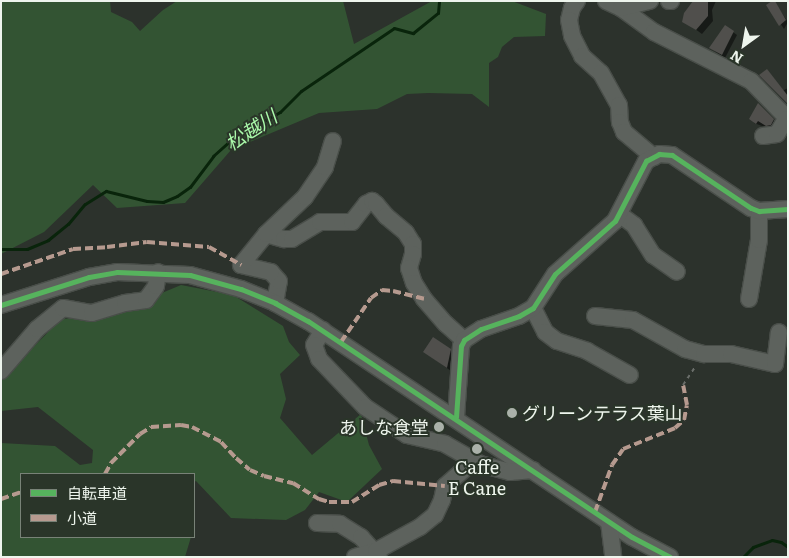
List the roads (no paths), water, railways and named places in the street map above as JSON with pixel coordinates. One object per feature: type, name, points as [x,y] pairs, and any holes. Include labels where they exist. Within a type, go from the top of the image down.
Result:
[{"type":"street","points":[[577,1],[572,8],[569,20],[575,42],[582,56],[601,72],[608,84],[619,105],[620,122],[624,132],[654,157]]},
{"type":"street","points":[[606,1],[621,8],[654,32],[751,82],[787,119],[777,134],[763,136]]},
{"type":"street","points":[[621,8],[650,1]]},
{"type":"street","points":[[275,302],[279,281],[271,272],[241,265],[266,234],[305,197],[324,167],[333,141]]},
{"type":"street","points":[[456,417],[461,346],[464,340],[481,329],[519,316],[533,308],[555,274],[615,222],[639,171],[646,161],[659,154],[672,155],[736,198],[759,211],[788,209]]},
{"type":"street","points":[[266,234],[284,240],[292,239],[320,222],[352,222],[366,204],[372,201],[406,233],[413,244],[413,254],[409,268],[414,283],[446,324],[464,340]]},
{"type":"street","points":[[749,298],[759,240],[759,211]]},
{"type":"street","points":[[619,214],[634,226],[653,255],[677,272]]},
{"type":"street","points":[[1,305],[89,276],[117,272],[158,272],[190,275],[217,281],[275,302],[322,330],[456,417],[609,522],[670,557]]},
{"type":"street","points":[[1,371],[36,329],[63,308],[92,313],[125,303],[146,300],[156,286],[158,272]]},
{"type":"street","points":[[533,308],[545,332],[557,341],[587,351],[630,375]]},
{"type":"street","points":[[595,316],[633,320],[685,349],[704,354],[731,354],[781,364],[779,332]]},
{"type":"street","points":[[322,330],[314,345],[318,359],[366,407],[407,434],[446,444],[474,461],[510,472],[533,470]]},
{"type":"street","points":[[355,557],[378,554],[435,515],[442,500],[445,486],[474,461]]},
{"type":"street","points":[[609,522],[613,557]]},
{"type":"street","points":[[317,523],[340,524],[361,537],[378,554]]},
{"type":"waterway","name":"松越川","points":[[1,249],[27,249],[48,240],[68,224],[85,204],[106,191],[147,201],[163,202],[177,196],[190,187],[213,156],[232,139],[280,112],[301,91],[394,28],[413,33],[438,13],[439,1]]},
{"type":"waterway","points":[[743,557],[753,547],[772,540],[781,542],[788,547]]},
{"type":"place","name":"グリーンテラス葉山","points":[[512,413]]},
{"type":"place","name":"あしな食堂","points":[[439,427]]},
{"type":"place","name":"Caffe E Cane","points":[[477,449]]}]
